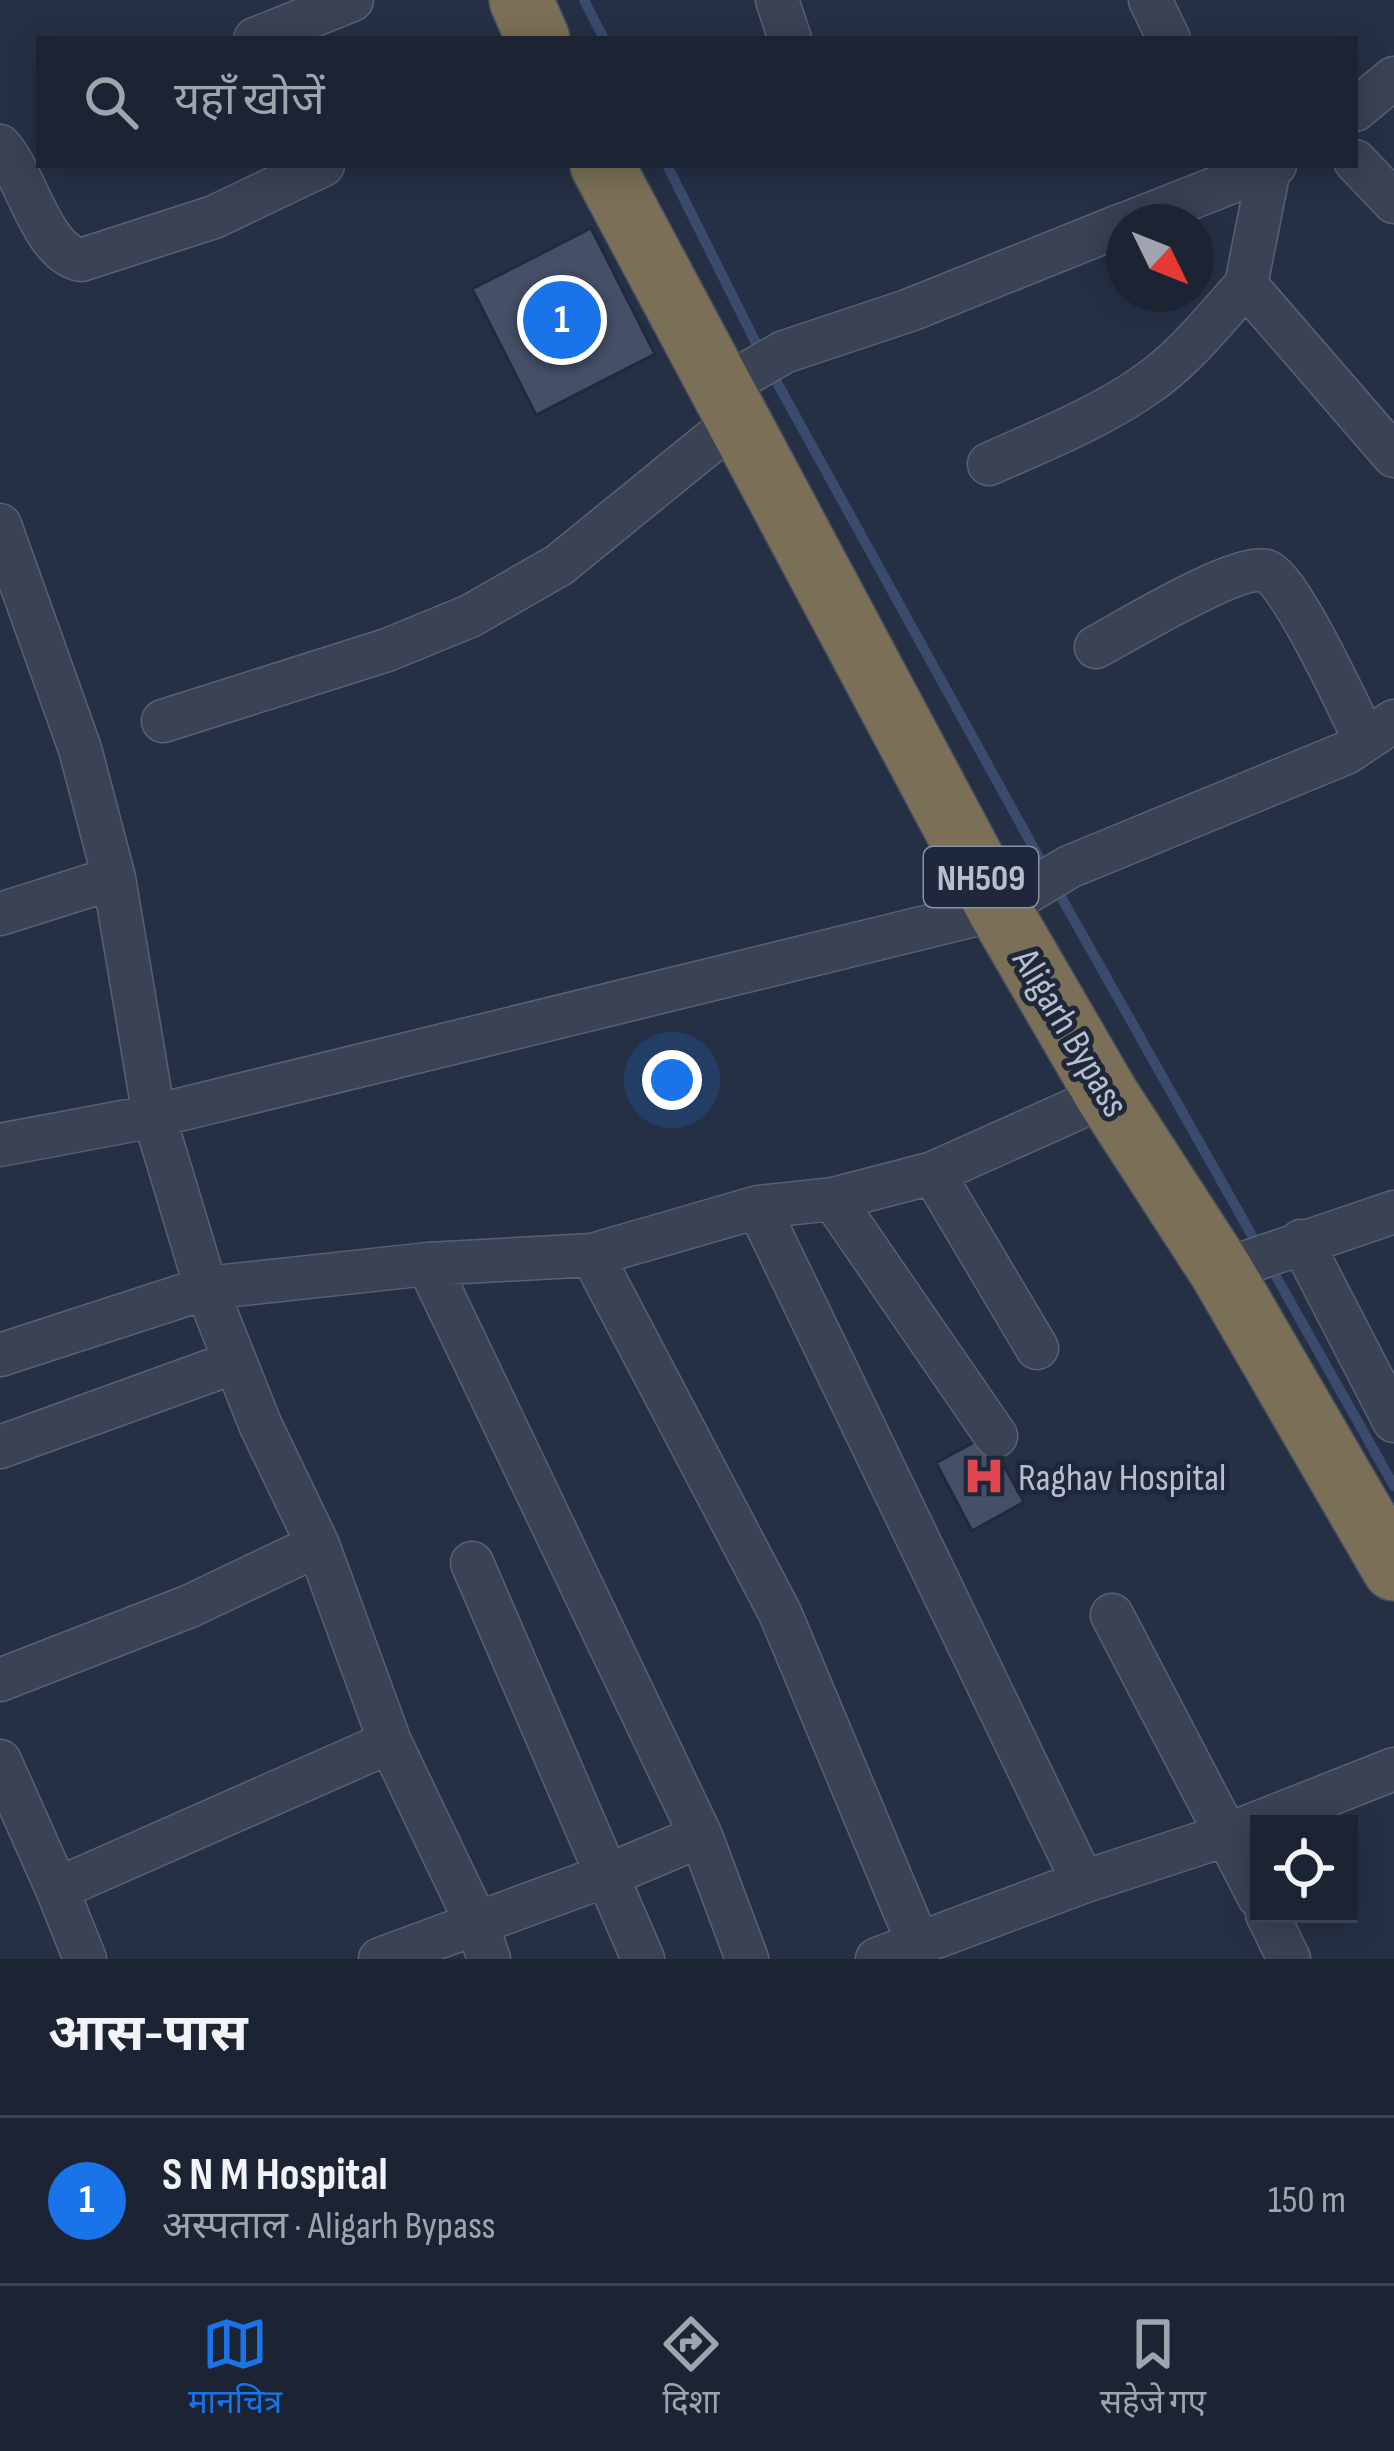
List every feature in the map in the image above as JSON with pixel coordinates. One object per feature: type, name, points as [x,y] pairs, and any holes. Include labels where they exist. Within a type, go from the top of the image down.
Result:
[{"type":"highway","points":[[520,0],[537,36]]},
{"type":"highway","name":"Aligarh Bypass","points":[[604,168],[1009,901],[1107,1096],[1233,1266],[1394,1569]]},
{"type":"street","points":[[262,36],[352,0]]},
{"type":"street","points":[[777,0],[789,36]]},
{"type":"street","points":[[1150,0],[1168,36]]},
{"type":"street","points":[[1358,108],[1394,78]]},
{"type":"street","points":[[0,146],[57,249],[81,260],[214,217],[317,168]]},
{"type":"street","points":[[1358,164],[1394,202]]},
{"type":"street","points":[[989,464],[1083,422],[1148,384],[1183,354],[1246,285],[1254,170],[1173,204]]},
{"type":"street","points":[[163,722],[387,650],[470,616],[559,565],[732,395],[784,352],[910,310],[1106,231]]},
{"type":"street","points":[[1246,285],[1394,456]]},
{"type":"street","points":[[0,525],[80,749],[114,878],[154,1116],[206,1288],[260,1424],[318,1545],[390,1742],[483,1941]]},
{"type":"street","points":[[0,1144],[154,1116],[1009,901],[1069,867],[1346,753],[1380,730],[1280,580],[1266,571],[1246,572],[1204,590],[1096,647]]},
{"type":"street","points":[[0,914],[114,878]]},
{"type":"street","points":[[0,1355],[206,1288],[428,1264],[592,1255],[758,1208],[833,1199],[932,1173],[1107,1096]]},
{"type":"street","points":[[932,1173],[1037,1348]]},
{"type":"street","points":[[833,1199],[996,1436]]},
{"type":"street","points":[[758,1208],[1083,1882]]},
{"type":"street","points":[[1233,1266],[1394,1212]]},
{"type":"street","points":[[1294,1244],[1394,1421]]},
{"type":"street","points":[[592,1255],[780,1613],[918,1943]]},
{"type":"street","points":[[428,1264],[701,1836],[747,1959]]},
{"type":"street","points":[[0,1447],[235,1362]]},
{"type":"street","points":[[0,1680],[190,1606],[318,1545]]},
{"type":"street","points":[[472,1564],[644,1959]]},
{"type":"street","points":[[1112,1616],[1250,1878]]},
{"type":"street","points":[[57,1889],[390,1742]]},
{"type":"street","points":[[0,1762],[85,1959]]},
{"type":"street","points":[[877,1959],[1083,1882],[1229,1834],[1394,1769]]},
{"type":"street","points":[[380,1959],[483,1941],[608,1875],[701,1836]]},
{"type":"street","points":[[1271,1923],[1288,1959]]},
{"type":"building","points":[[591,228],[655,354],[536,415],[472,289]]},
{"type":"building","points":[[987,1435],[1024,1502],[972,1531],[936,1463]]},
{"type":"waterway","points":[[584,0],[602,36]]},
{"type":"waterway","points":[[668,168],[760,351]]},
{"type":"waterway","points":[[769,368],[1047,872]]},
{"type":"waterway","points":[[1056,888],[1259,1248]]},
{"type":"waterway","points":[[1269,1264],[1394,1486]]},
{"type":"place","name":"S N M Hospital","points":[[562,320]]},
{"type":"place","name":"Raghav Hospital","points":[[984,1476]]}]
